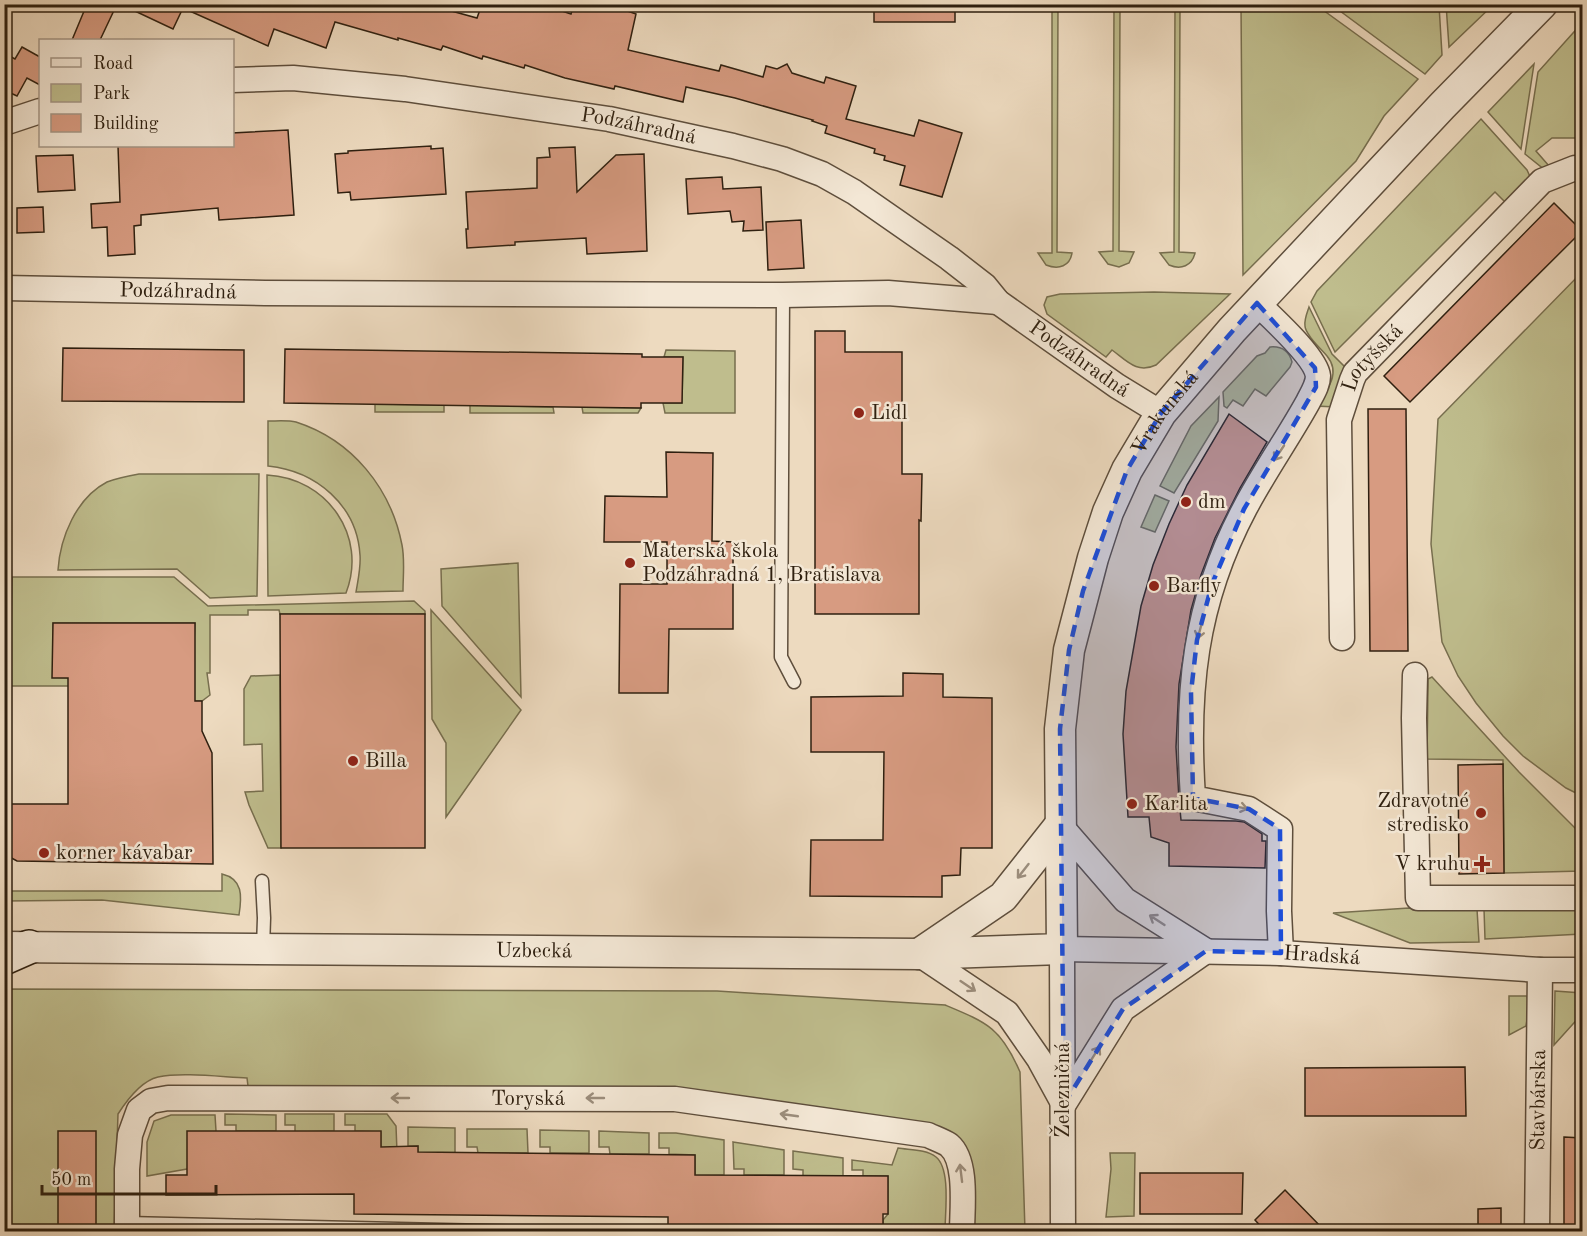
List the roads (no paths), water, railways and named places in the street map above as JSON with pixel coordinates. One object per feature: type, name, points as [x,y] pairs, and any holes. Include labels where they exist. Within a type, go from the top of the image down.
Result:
[{"type":"street","name":"Vrakunská","points":[[1062,949],[1060,729],[1069,650],[1083,591],[1108,512],[1127,470],[1161,413],[1257,303],[1442,106],[1542,4]]},
{"type":"street","name":"Podzáhradná","points":[[234,80],[294,78],[405,89],[609,119],[782,159],[822,174],[854,192],[949,258],[985,286],[998,302],[1117,386],[1161,413]]},
{"type":"street","points":[[4,123],[39,111]]},
{"type":"street","name":"Lotyšská","points":[[1342,638],[1339,420],[1355,373],[1542,181],[1575,168],[1582,168]]},
{"type":"street","name":"Podzáhradná","points":[[4,288],[264,293],[783,295],[888,293],[998,302]]},
{"type":"street","points":[[1257,303],[1304,351],[1318,376],[1316,387],[1308,402],[1261,480],[1229,541],[1212,584],[1197,640],[1191,692],[1190,751],[1193,798],[1249,809],[1280,829],[1281,953]]},
{"type":"street","points":[[1415,675],[1418,898],[1582,898]]},
{"type":"street","points":[[1060,825],[1125,900],[1206,951],[1123,1009],[1064,1104],[1039,1059],[1007,1013],[919,954],[1003,897],[1060,825]]},
{"type":"street","name":"Uzbecká","points":[[10,947],[919,954],[1062,949]]},
{"type":"street","name":"Hradská","points":[[1062,949],[1281,953],[1540,970],[1582,970]]},
{"type":"street","name":"Železničná","points":[[1062,949],[1063,1232]]},
{"type":"street","name":"Stavbárska","points":[[1537,1232],[1540,970]]},
{"type":"street","name":"Toryská","points":[[127,1227],[127,1169],[130,1135],[139,1110],[151,1101],[168,1098],[663,1099],[694,1101],[928,1135],[950,1146],[958,1160],[962,1176],[962,1232]]},
{"type":"lane","points":[[783,295],[781,657],[794,682]]},
{"type":"lane","points":[[262,881],[263,948]]},
{"type":"lane","points":[[127,1227],[527,1232]]},
{"type":"place","name":"Lidl","points":[[859,413]]},
{"type":"place","name":"dm","points":[[1186,502]]},
{"type":"place","name":"Materská škola Podzáhradná 1, Bratislava","points":[[630,563]]},
{"type":"place","name":"Barfly","points":[[1154,586]]},
{"type":"place","name":"Billa","points":[[353,761]]},
{"type":"place","name":"Karlita","points":[[1132,804]]},
{"type":"place","name":"Zdravotné stredisko","points":[[1481,813]]},
{"type":"place","name":"korner kávabar","points":[[44,853]]},
{"type":"place","name":"V kruhu","points":[[1482,864]]}]
